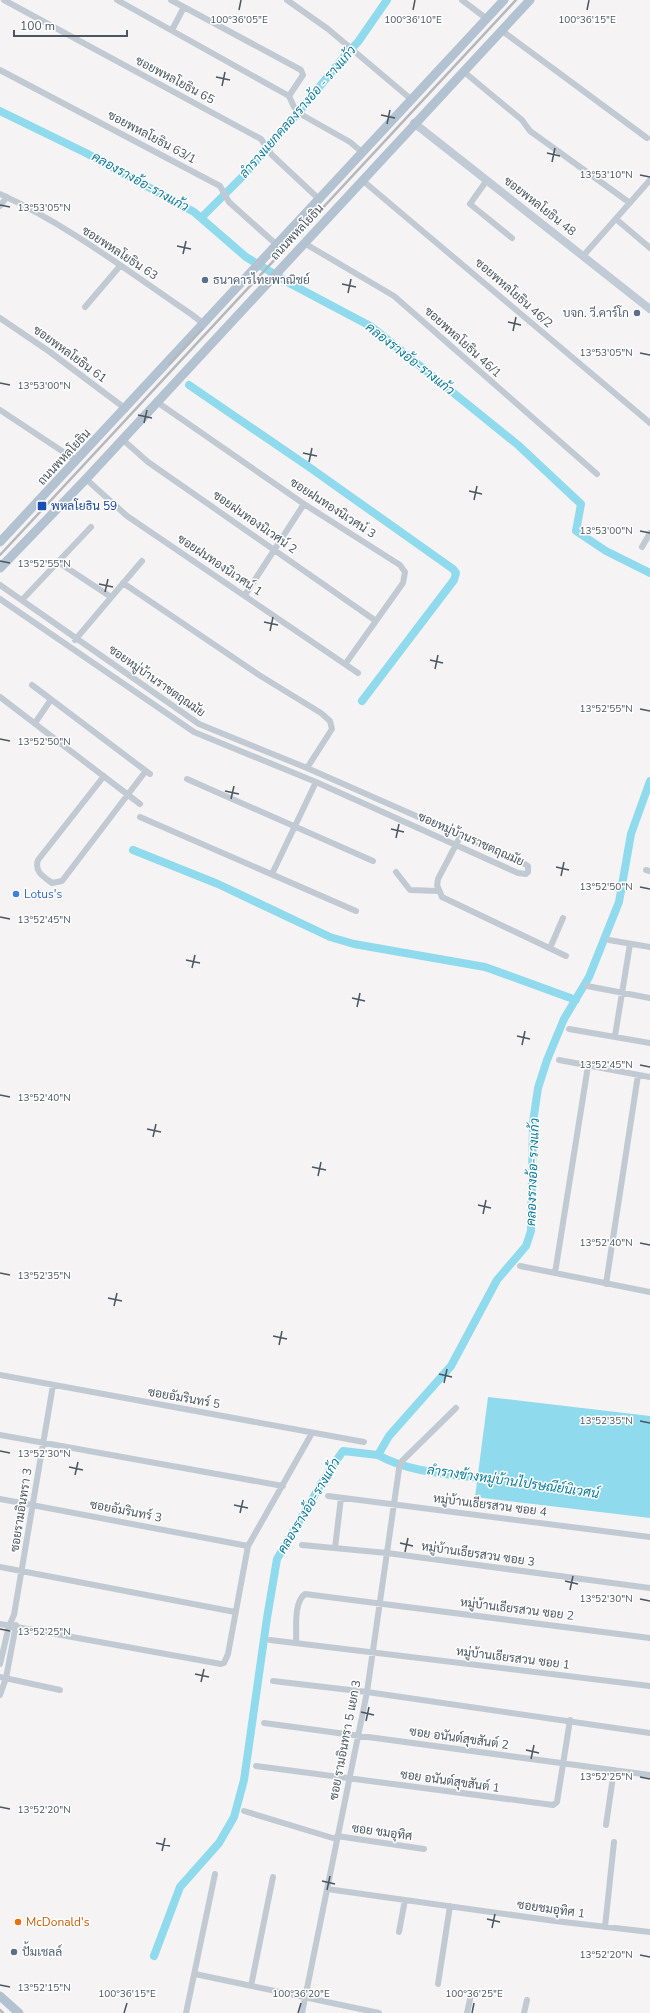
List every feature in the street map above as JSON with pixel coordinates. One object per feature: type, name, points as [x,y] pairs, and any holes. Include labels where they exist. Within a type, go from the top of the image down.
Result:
[{"type":"main road","name":"ถนนพหลโยธิน","points":[[0,542],[126,409],[169,374],[268,282],[362,180],[486,19],[504,0]]},
{"type":"main road","name":"ถนนพหลโยธิน","points":[[0,568],[86,479],[156,402],[169,374],[177,366],[204,324],[277,245],[363,153],[463,71],[530,0]]},
{"type":"main road","points":[[0,1996],[19,2013]]},
{"type":"street","name":"ซอยพหลโยธิน 65","points":[[4,0],[261,139],[272,155],[320,200]]},
{"type":"street","points":[[117,0],[289,96],[294,107],[304,116],[350,142],[363,153]]},
{"type":"street","points":[[172,0],[301,70],[303,75],[289,96]]},
{"type":"street","points":[[287,0],[328,29],[358,54],[414,111]]},
{"type":"street","points":[[462,0],[486,19]]},
{"type":"street","points":[[172,30],[184,7]]},
{"type":"street","points":[[501,30],[646,138]]},
{"type":"street","name":"ซอยพหลโยธิน 63/1","points":[[0,70],[220,186],[229,202],[277,245]]},
{"type":"street","points":[[463,71],[522,120],[530,131],[630,203]]},
{"type":"street","name":"ซอยพหลโยธิน 48","points":[[414,111],[487,180],[650,309]]},
{"type":"street","name":"ซอยพหลโยธิน 46/2","points":[[362,180],[650,423]]},
{"type":"street","points":[[487,180],[470,204],[512,238]]},
{"type":"street","points":[[583,256],[650,180]]},
{"type":"street","name":"ซอยพหลโยธิน 63","points":[[0,194],[44,217],[120,266],[204,324]]},
{"type":"street","points":[[0,206],[7,197]]},
{"type":"street","points":[[616,219],[650,248]]},
{"type":"street","name":"ซอยพหลโยธิน 46/1","points":[[304,243],[394,296],[597,474]]},
{"type":"street","points":[[84,307],[120,266]]},
{"type":"street","name":"ซอยพหลโยธิน 61","points":[[0,318],[50,352],[126,409]]},
{"type":"street","name":"ซอยฝนทองนิเวศน์ 3","points":[[156,402],[304,504],[400,565],[405,572],[403,583],[346,663]]},
{"type":"street","points":[[0,410],[77,461]]},
{"type":"street","name":"ซอยฝนทองนิเวศน์ 2","points":[[122,440],[148,462],[376,620]]},
{"type":"street","name":"ซอยฝนทองนิเวศน์ 1","points":[[86,479],[127,516],[346,663],[358,673]]},
{"type":"street","points":[[245,595],[304,504]]},
{"type":"street","points":[[22,600],[92,527]]},
{"type":"street","points":[[642,547],[650,533]]},
{"type":"street","points":[[70,646],[142,561]]},
{"type":"street","points":[[58,562],[111,597]]},
{"type":"street","points":[[123,583],[259,674],[321,713],[330,721],[332,729],[307,768]]},
{"type":"street","name":"ซอยหมู่บ้านราชตฤณมัย","points":[[0,585],[199,724],[307,768],[461,835],[523,863],[528,866],[528,872],[526,874],[518,873],[316,782],[202,736],[186,728],[70,646],[0,599]]},
{"type":"street","points":[[32,685],[50,701],[148,773],[128,794],[62,881],[52,883],[39,874],[36,867],[38,860],[104,776]]},
{"type":"street","points":[[0,697],[140,804]]},
{"type":"street","points":[[35,723],[50,701]]},
{"type":"street","points":[[254,756],[259,748]]},
{"type":"street","points":[[187,779],[373,861]]},
{"type":"street","points":[[272,874],[316,782]]},
{"type":"street","points":[[388,815],[393,805]]},
{"type":"street","points":[[140,817],[356,911]]},
{"type":"street","points":[[461,835],[438,879],[438,891],[442,897],[566,956]]},
{"type":"street","points":[[396,872],[410,890],[438,891]]},
{"type":"street","points":[[550,948],[563,918]]},
{"type":"street","points":[[609,940],[650,947]]},
{"type":"street","points":[[614,1036],[630,944]]},
{"type":"street","points":[[587,986],[650,998]]},
{"type":"street","points":[[569,1029],[650,1043]]},
{"type":"street","points":[[559,1060],[650,1077]]},
{"type":"street","points":[[555,1273],[588,1066]]},
{"type":"street","points":[[606,1284],[638,1075]]},
{"type":"street","points":[[520,1266],[650,1292]]},
{"type":"street","name":"ซอยอัมรินทร์ 5","points":[[0,1376],[364,1442]]},
{"type":"street","name":"ซอยรามอินทรา 3","points":[[0,1664],[9,1626],[14,1615],[53,1385]]},
{"type":"street","name":"ซอย รามอินทรา 5 แยก 3","points":[[302,2013],[367,1692],[374,1652],[393,1503],[399,1469],[402,1461],[456,1408]]},
{"type":"street","points":[[0,1624],[221,1664],[224,1663],[228,1654],[248,1546],[312,1433]]},
{"type":"street","points":[[0,1435],[43,1444],[283,1486]]},
{"type":"street","name":"หมู่บ้านเธียรสวน ซอย 4","points":[[328,1496],[393,1503],[650,1537]]},
{"type":"street","points":[[335,1548],[341,1498]]},
{"type":"street","name":"ซอยอัมรินทร์ 3","points":[[0,1499],[248,1546]]},
{"type":"street","name":"หมู่บ้านเธียรสวน ซอย 3","points":[[302,1545],[387,1553],[650,1588]]},
{"type":"street","points":[[0,1567],[235,1612]]},
{"type":"street","name":"หมู่บ้านเธียรสวน ซอย 2","points":[[296,1643],[298,1604],[300,1597],[305,1594],[650,1638]]},
{"type":"street","name":"ซอยรามอินทรา 3","points":[[0,1695],[3,1677],[17,1627],[14,1615]]},
{"type":"street","name":"หมู่บ้านเธียรสวน ซอย 1","points":[[270,1640],[650,1686]]},
{"type":"street","points":[[3,1677],[60,1690]]},
{"type":"street","points":[[273,1681],[367,1692],[570,1720],[650,1733]]},
{"type":"street","name":"ซอย อนันต์สุขสันต์ 1","points":[[256,1766],[553,1805],[557,1802],[570,1720]]},
{"type":"street","name":"ซอย อนันต์สุขสันต์ 2","points":[[264,1723],[650,1775]]},
{"type":"street","points":[[606,1825],[614,1770]]},
{"type":"street","name":"ซอย ชมอุทิศ","points":[[244,1811],[337,1838],[424,1849]]},
{"type":"street","points":[[605,1927],[614,1842]]},
{"type":"street","points":[[186,2013],[215,1874]]},
{"type":"street","points":[[251,1986],[273,1877]]},
{"type":"street","name":"ซอยชมอุทิศ 1","points":[[327,1889],[650,1932]]},
{"type":"street","points":[[399,1932],[405,1900]]},
{"type":"street","points":[[438,1984],[450,1906]]},
{"type":"street","points":[[195,1974],[379,2013]]},
{"type":"street","points":[[466,2013],[471,1995]]},
{"type":"street","points":[[524,2013],[527,2000]]},
{"type":"water","points":[[488,1397],[650,1416],[650,1518],[475,1497]]},
{"type":"waterway","name":"ลำรางแยกคลองรางอ้อ - รางแก้ว","points":[[201,218],[244,175],[303,107],[347,53],[358,42],[387,0]]},
{"type":"waterway","name":"คลองรางอ้อ-รางแก้ว","points":[[0,111],[86,153],[194,212],[246,257],[291,284],[372,327],[518,445],[581,504],[576,531],[606,551],[650,573]]},
{"type":"waterway","points":[[189,385],[309,467],[453,569],[456,573],[454,580],[362,701]]},
{"type":"waterway","name":"คลองรางอ้อ-รางแก้ว","points":[[154,1956],[180,1887],[219,1843],[234,1817],[244,1780],[277,1559],[327,1474],[343,1451],[378,1455],[389,1436],[451,1366],[497,1280],[526,1246],[531,1231],[533,1122],[538,1088],[547,1060],[564,1019],[589,977],[619,902],[631,834],[650,781]]},
{"type":"waterway","points":[[133,850],[218,884],[330,937],[354,944],[485,967],[576,1000]]},
{"type":"waterway","name":"ลำรางข้างหมู่บ้านไปรษณีย์นิเวศน์","points":[[378,1455],[403,1466],[431,1472],[487,1479]]},
{"type":"railway","points":[[0,555],[516,0]]},
{"type":"railway","points":[[169,364],[202,329]]},
{"type":"railway","points":[[0,2010],[3,2013]]},
{"type":"place","name":"ธนาคารไทยพาณิชย์","points":[[205,280]]},
{"type":"place","name":"บจก. วี.คาร์โก","points":[[637,313]]},
{"type":"place","name":"พหลโยธิน 59","points":[[42,506]]},
{"type":"place","name":"Lotus's","points":[[16,894]]},
{"type":"place","name":"McDonald's","points":[[18,1922]]},
{"type":"place","name":"ปั้มเชลล์","points":[[14,1952]]}]
